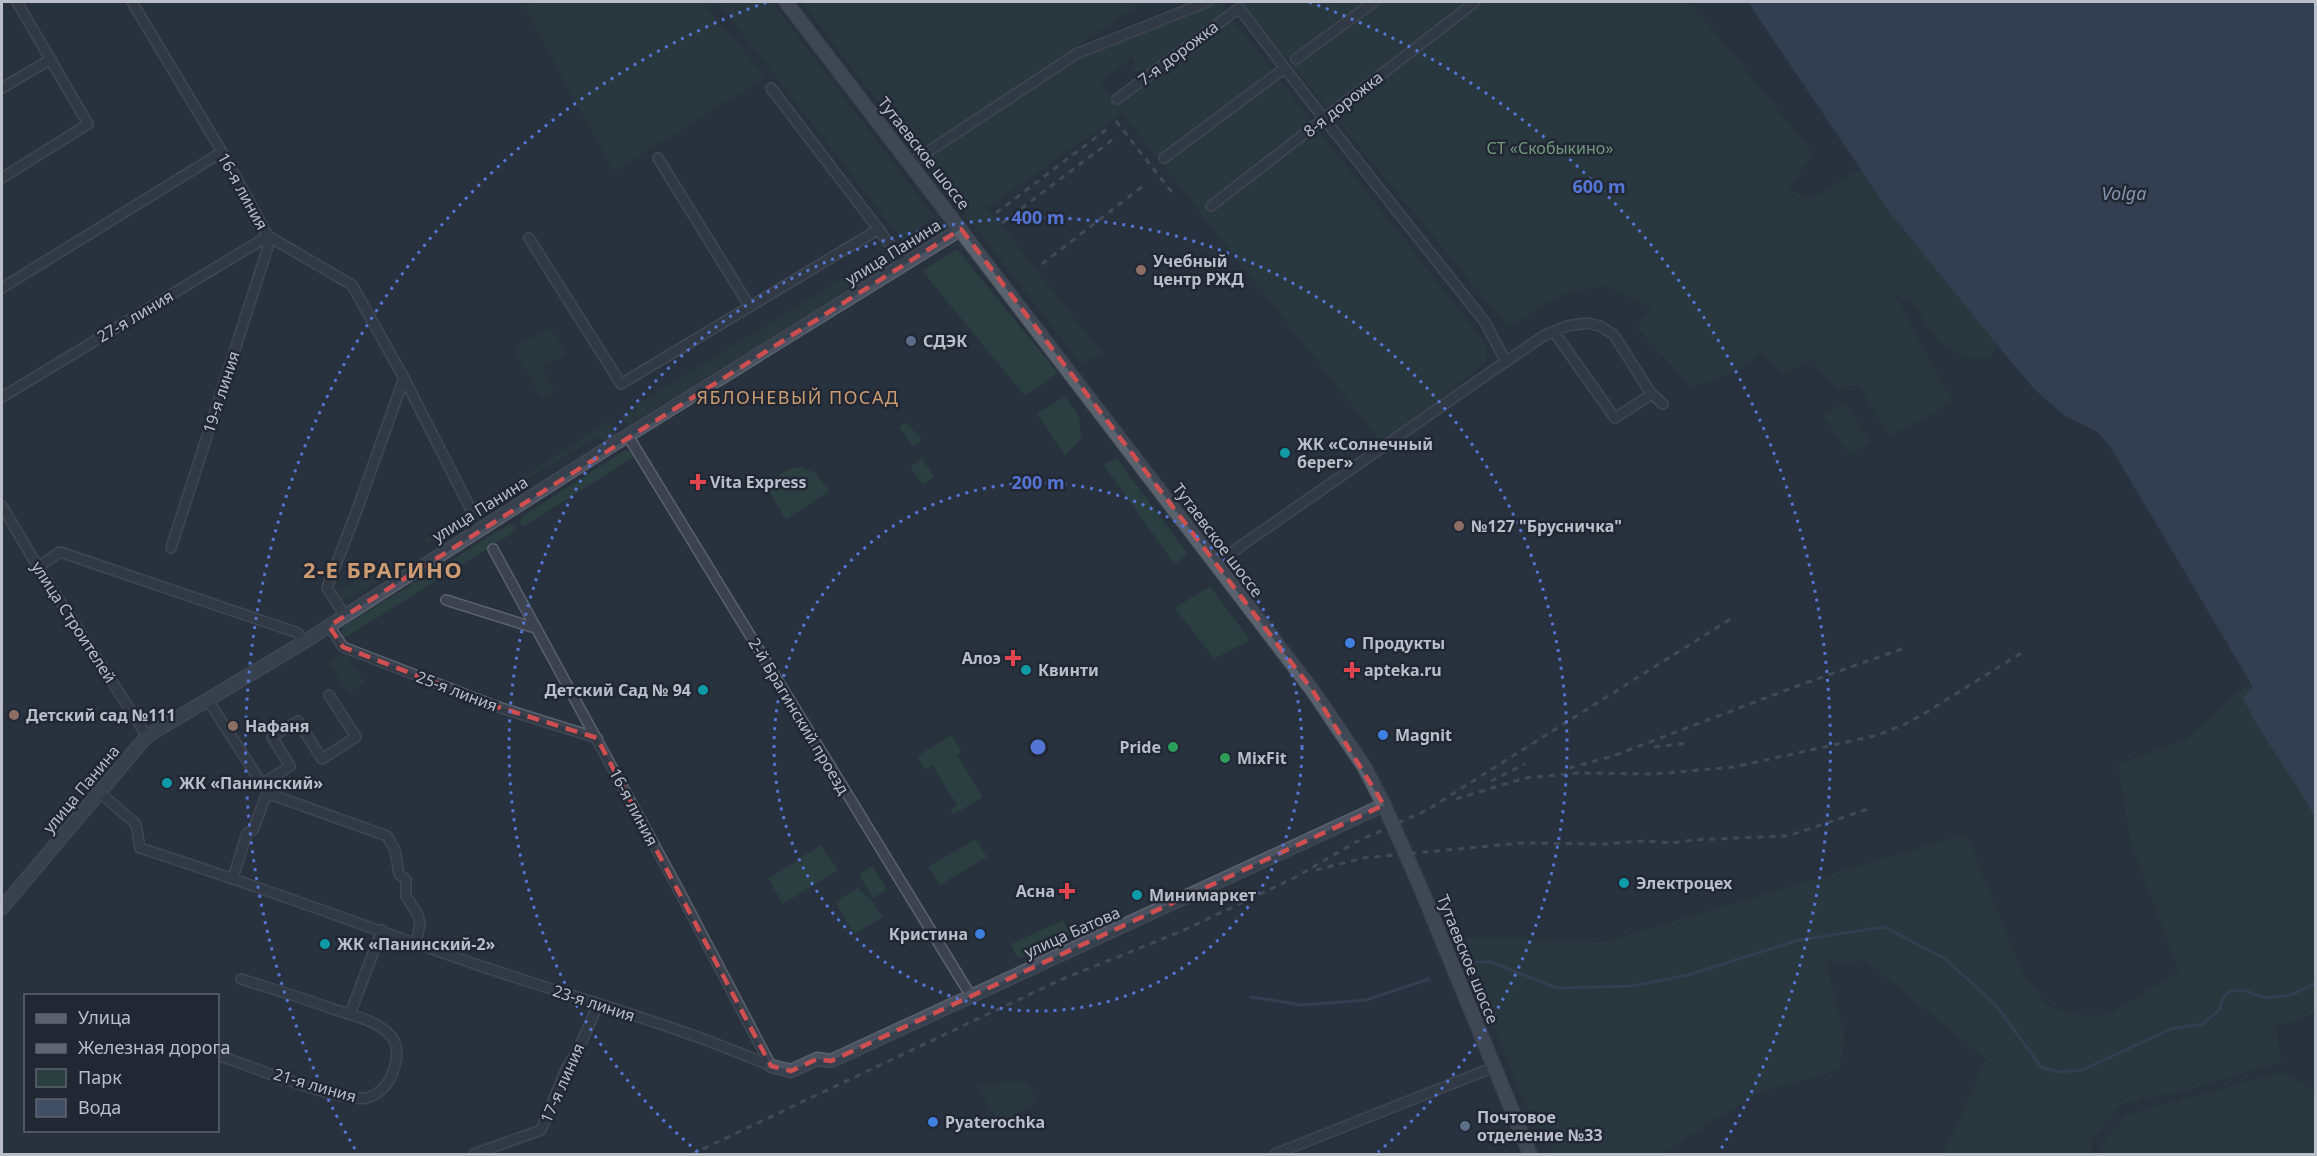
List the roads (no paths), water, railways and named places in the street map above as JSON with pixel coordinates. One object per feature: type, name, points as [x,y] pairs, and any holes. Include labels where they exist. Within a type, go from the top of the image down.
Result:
[{"type":"main road","name":"Тутаевское шоссе","points":[[786,2],[1215,564],[1337,726],[1365,768],[1384,805],[1530,1155]]},
{"type":"street","points":[[2,178],[88,124],[17,2]]},
{"type":"street","name":"16-я линия","points":[[132,2],[222,152],[268,236],[352,285],[404,378],[470,508]]},
{"type":"street","points":[[910,163],[1076,54],[1207,2]]},
{"type":"street","points":[[1296,59],[1374,2]]},
{"type":"street","name":"8-я дорожка","points":[[1211,206],[1475,2]]},
{"type":"street","name":"7-я дорожка","points":[[1118,99],[1239,8],[1285,68]]},
{"type":"street","points":[[2,88],[51,59]]},
{"type":"street","points":[[1164,158],[1285,68],[1485,322],[1506,362]]},
{"type":"street","points":[[771,88],[905,264]]},
{"type":"street","points":[[2,288],[222,152]]},
{"type":"street","points":[[658,158],[750,307]]},
{"type":"street","points":[[529,238],[621,384],[879,229]]},
{"type":"street","name":"улица Панина","points":[[2,908],[147,736],[329,626],[628,436],[961,229]]},
{"type":"street","name":"27-я линия","points":[[2,397],[268,236]]},
{"type":"street","name":"19-я линия","points":[[171,548],[267,250],[268,236]]},
{"type":"street","points":[[1215,564],[1506,362],[1567,326],[1587,323],[1600,326],[1614,335],[1652,394],[1663,404]]},
{"type":"street","points":[[1554,332],[1615,418],[1652,394]]},
{"type":"street","points":[[345,616],[327,588],[404,378]]},
{"type":"street","name":"2-й Брагинский проезд","points":[[628,436],[971,996]]},
{"type":"street","name":"улица Строителей","points":[[2,506],[38,567],[147,736]]},
{"type":"street","name":"16-я линия","points":[[493,549],[597,738],[771,1066]]},
{"type":"street","points":[[38,567],[60,552],[298,633],[303,642]]},
{"type":"street","points":[[446,600],[535,628]]},
{"type":"street","name":"25-я линия","points":[[329,626],[344,647],[498,707],[597,738]]},
{"type":"street","points":[[208,700],[262,784],[290,766],[272,737],[298,721],[322,759],[356,737],[329,695]]},
{"type":"street","name":"23-я линия","points":[[100,792],[136,824],[140,848],[598,1005],[681,1030],[771,1066]]},
{"type":"street","points":[[233,878],[247,833],[253,830],[267,793],[387,836],[394,850],[399,874],[406,880],[406,896],[418,915],[420,924],[416,943]]},
{"type":"street","name":"улица Батова","points":[[771,1066],[791,1071],[817,1059],[831,1061],[1235,876],[1384,805]]},
{"type":"street","points":[[242,979],[350,1014],[382,930]]},
{"type":"street","name":"17-я линия","points":[[474,1155],[541,1130],[567,1067],[577,1052],[598,1005]]},
{"type":"street","name":"21-я линия","points":[[219,1055],[324,1091],[364,1098],[371,1096],[387,1084],[393,1074],[396,1063],[396,1044],[391,1036],[371,1022],[350,1014]]},
{"type":"street","points":[[1275,1155],[1494,1066]]},
{"type":"water","name":"Volga","points":[[1748,2],[2315,2],[2315,818],[2243,698],[2252,687],[2250,682],[2113,451],[2098,432],[2065,416],[2034,389],[1890,213]]},
{"type":"waterway","points":[[1465,962],[1491,962],[1557,988],[1633,986],[1688,975],[1799,940],[1884,927],[1944,958],[1995,1004],[2042,1068],[2059,1072],[2082,1070],[2171,1029],[2203,1024],[2220,1009],[2223,997],[2230,991],[2243,990],[2265,998],[2291,995],[2316,983]]},
{"type":"waterway","points":[[1251,997],[1302,1005],[1366,1000],[1429,979]]},
{"type":"railway","points":[[1116,121],[1174,195]]},
{"type":"railway","points":[[996,213],[1107,129]]},
{"type":"railway","points":[[1002,223],[1116,137]]},
{"type":"railway","points":[[1042,264],[1143,186]]},
{"type":"railway","points":[[692,1154],[1060,980],[1182,931],[1294,878],[1356,842],[1427,810],[1732,618]]},
{"type":"railway","points":[[1569,768],[1613,756],[1907,647]]},
{"type":"railway","points":[[1456,799],[1525,778],[1579,773],[1654,774],[1734,767],[1878,735],[1927,712],[2021,653]]},
{"type":"railway","points":[[1654,747],[1688,743]]},
{"type":"railway","points":[[1491,781],[1525,764]]},
{"type":"railway","points":[[1316,870],[1363,858],[1521,843],[1605,844],[1643,841],[1672,843],[1788,836],[1871,808]]},
{"type":"place","name":"Учебный центр РЖД","points":[[1141,270]]},
{"type":"place","name":"СДЭК","points":[[911,341]]},
{"type":"place","name":"ЖК «Солнечный берег»","points":[[1285,453]]},
{"type":"place","name":"Vita Express","points":[[698,482]]},
{"type":"place","name":"№127 \"Брусничка\"","points":[[1459,526]]},
{"type":"place","name":"Продукты","points":[[1350,643]]},
{"type":"place","name":"Алоэ","points":[[1013,658]]},
{"type":"place","name":"Квинти","points":[[1026,670]]},
{"type":"place","name":"apteka.ru","points":[[1352,670]]},
{"type":"place","name":"Детский Сад № 94","points":[[703,690]]},
{"type":"place","name":"Детский сад №111","points":[[14,715]]},
{"type":"place","name":"Нафаня","points":[[233,726]]},
{"type":"place","name":"Magnit","points":[[1383,735]]},
{"type":"place","name":"Pride","points":[[1173,747]]},
{"type":"place","name":"MixFit","points":[[1225,758]]},
{"type":"place","name":"ЖК «Панинский»","points":[[167,783]]},
{"type":"place","name":"Электроцех","points":[[1624,883]]},
{"type":"place","name":"Асна","points":[[1067,891]]},
{"type":"place","name":"Минимаркет","points":[[1137,895]]},
{"type":"place","name":"Кристина","points":[[980,934]]},
{"type":"place","name":"ЖК «Панинский-2»","points":[[325,944]]},
{"type":"place","name":"Pyaterochka","points":[[933,1122]]},
{"type":"place","name":"Почтовое отделение №33","points":[[1465,1126]]},
{"type":"district","name":"ЯБЛОНЕВЫЙ ПОСАД","points":[[798,398]]},
{"type":"district","name":"2-Е БРАГИНО","points":[[383,570]]},
{"type":"park label","name":"СТ «Скобыкино»","points":[[1550,148]]}]
